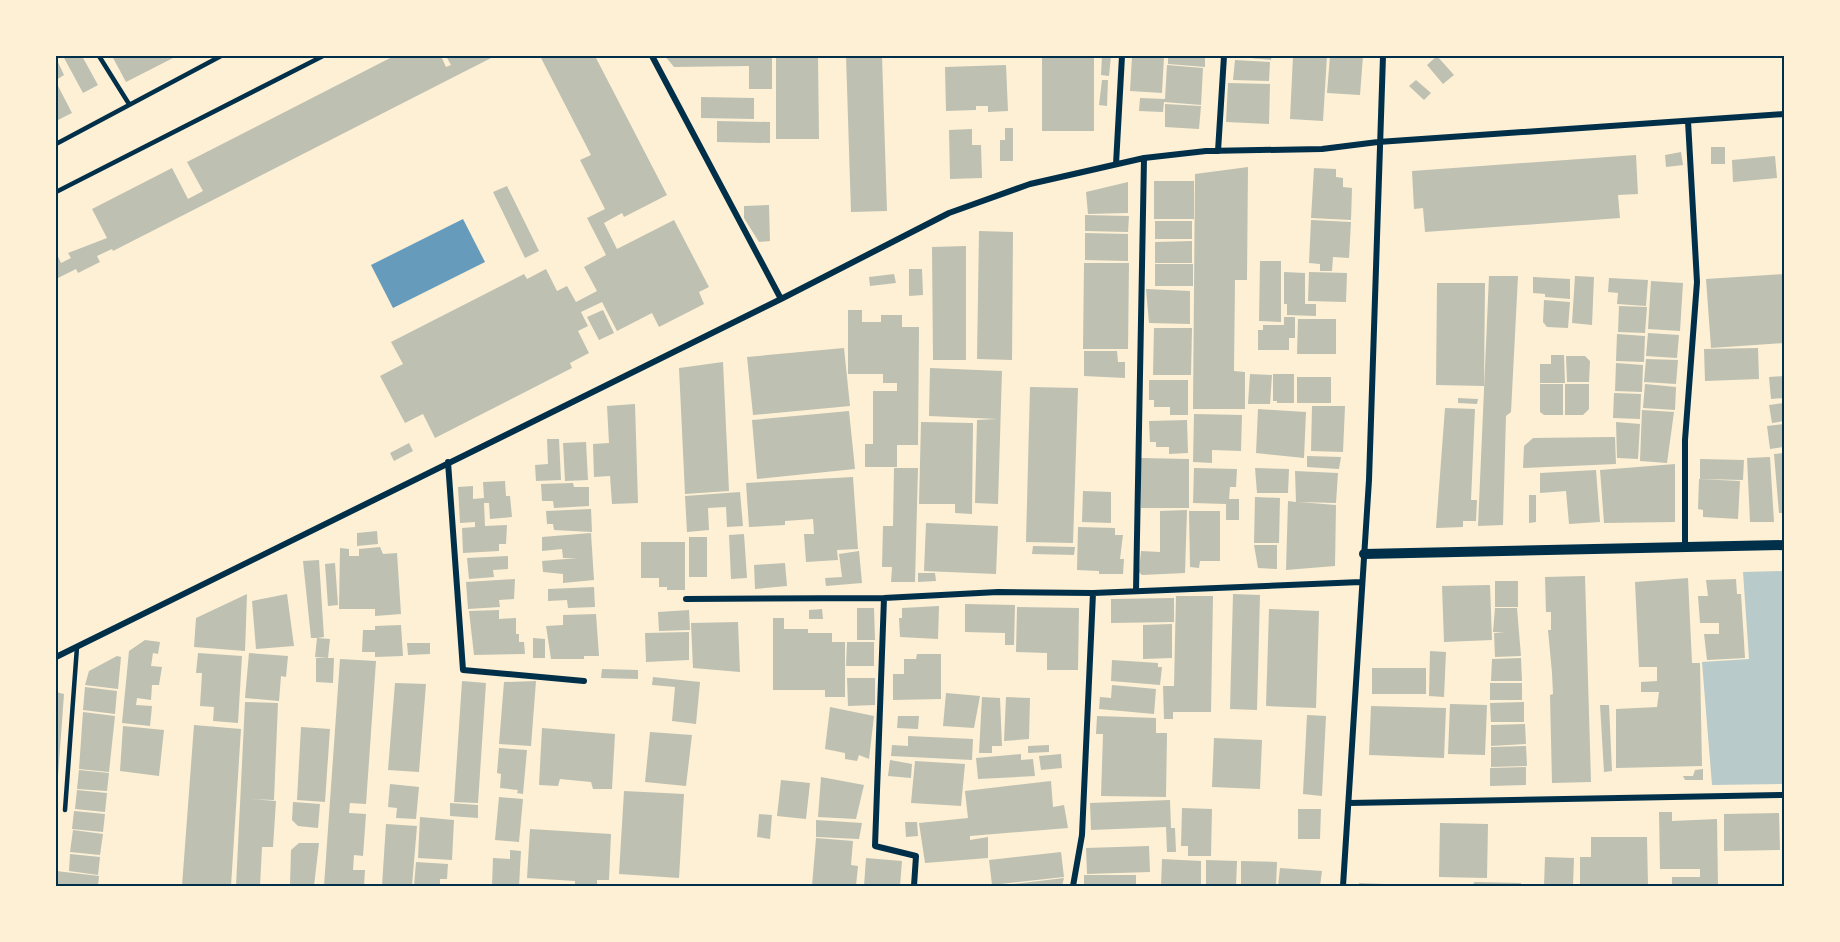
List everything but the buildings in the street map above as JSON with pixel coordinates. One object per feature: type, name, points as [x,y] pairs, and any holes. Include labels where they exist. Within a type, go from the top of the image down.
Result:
[{"type":"street","points":[[652,56],[781,299]]},
{"type":"street","points":[[1116,164],[1122,56]]},
{"type":"street","points":[[1218,151],[1224,56]]},
{"type":"street","points":[[1343,886],[1364,555],[1375,322],[1378,142],[1383,56]]},
{"type":"street","points":[[56,657],[781,299],[949,213],[1030,184],[1144,158],[1218,151],[1322,149],[1378,142],[1785,114]]},
{"type":"street","points":[[1685,547],[1685,440],[1697,282],[1688,121]]},
{"type":"street","points":[[1136,591],[1144,158]]},
{"type":"street","points":[[448,462],[463,670],[584,681]]},
{"type":"street","points":[[1364,555],[1785,545]]},
{"type":"street","points":[[686,599],[884,598],[998,592],[1093,593],[1361,582]]},
{"type":"street","points":[[1073,886],[1082,836],[1093,593]]},
{"type":"street","points":[[884,598],[875,846],[916,856],[914,886]]},
{"type":"street","points":[[1349,803],[1785,795]]},
{"type":"lane","points":[[99,56],[129,104]]},
{"type":"lane","points":[[56,144],[221,56]]},
{"type":"lane","points":[[56,192],[323,56]]},
{"type":"lane","points":[[65,810],[77,647]]},
{"type":"shaded area","points":[[1784,571],[1784,784],[1712,785],[1702,662],[1749,659],[1743,572]]},
{"type":"water","points":[[463,219],[485,262],[393,308],[371,265]]}]
